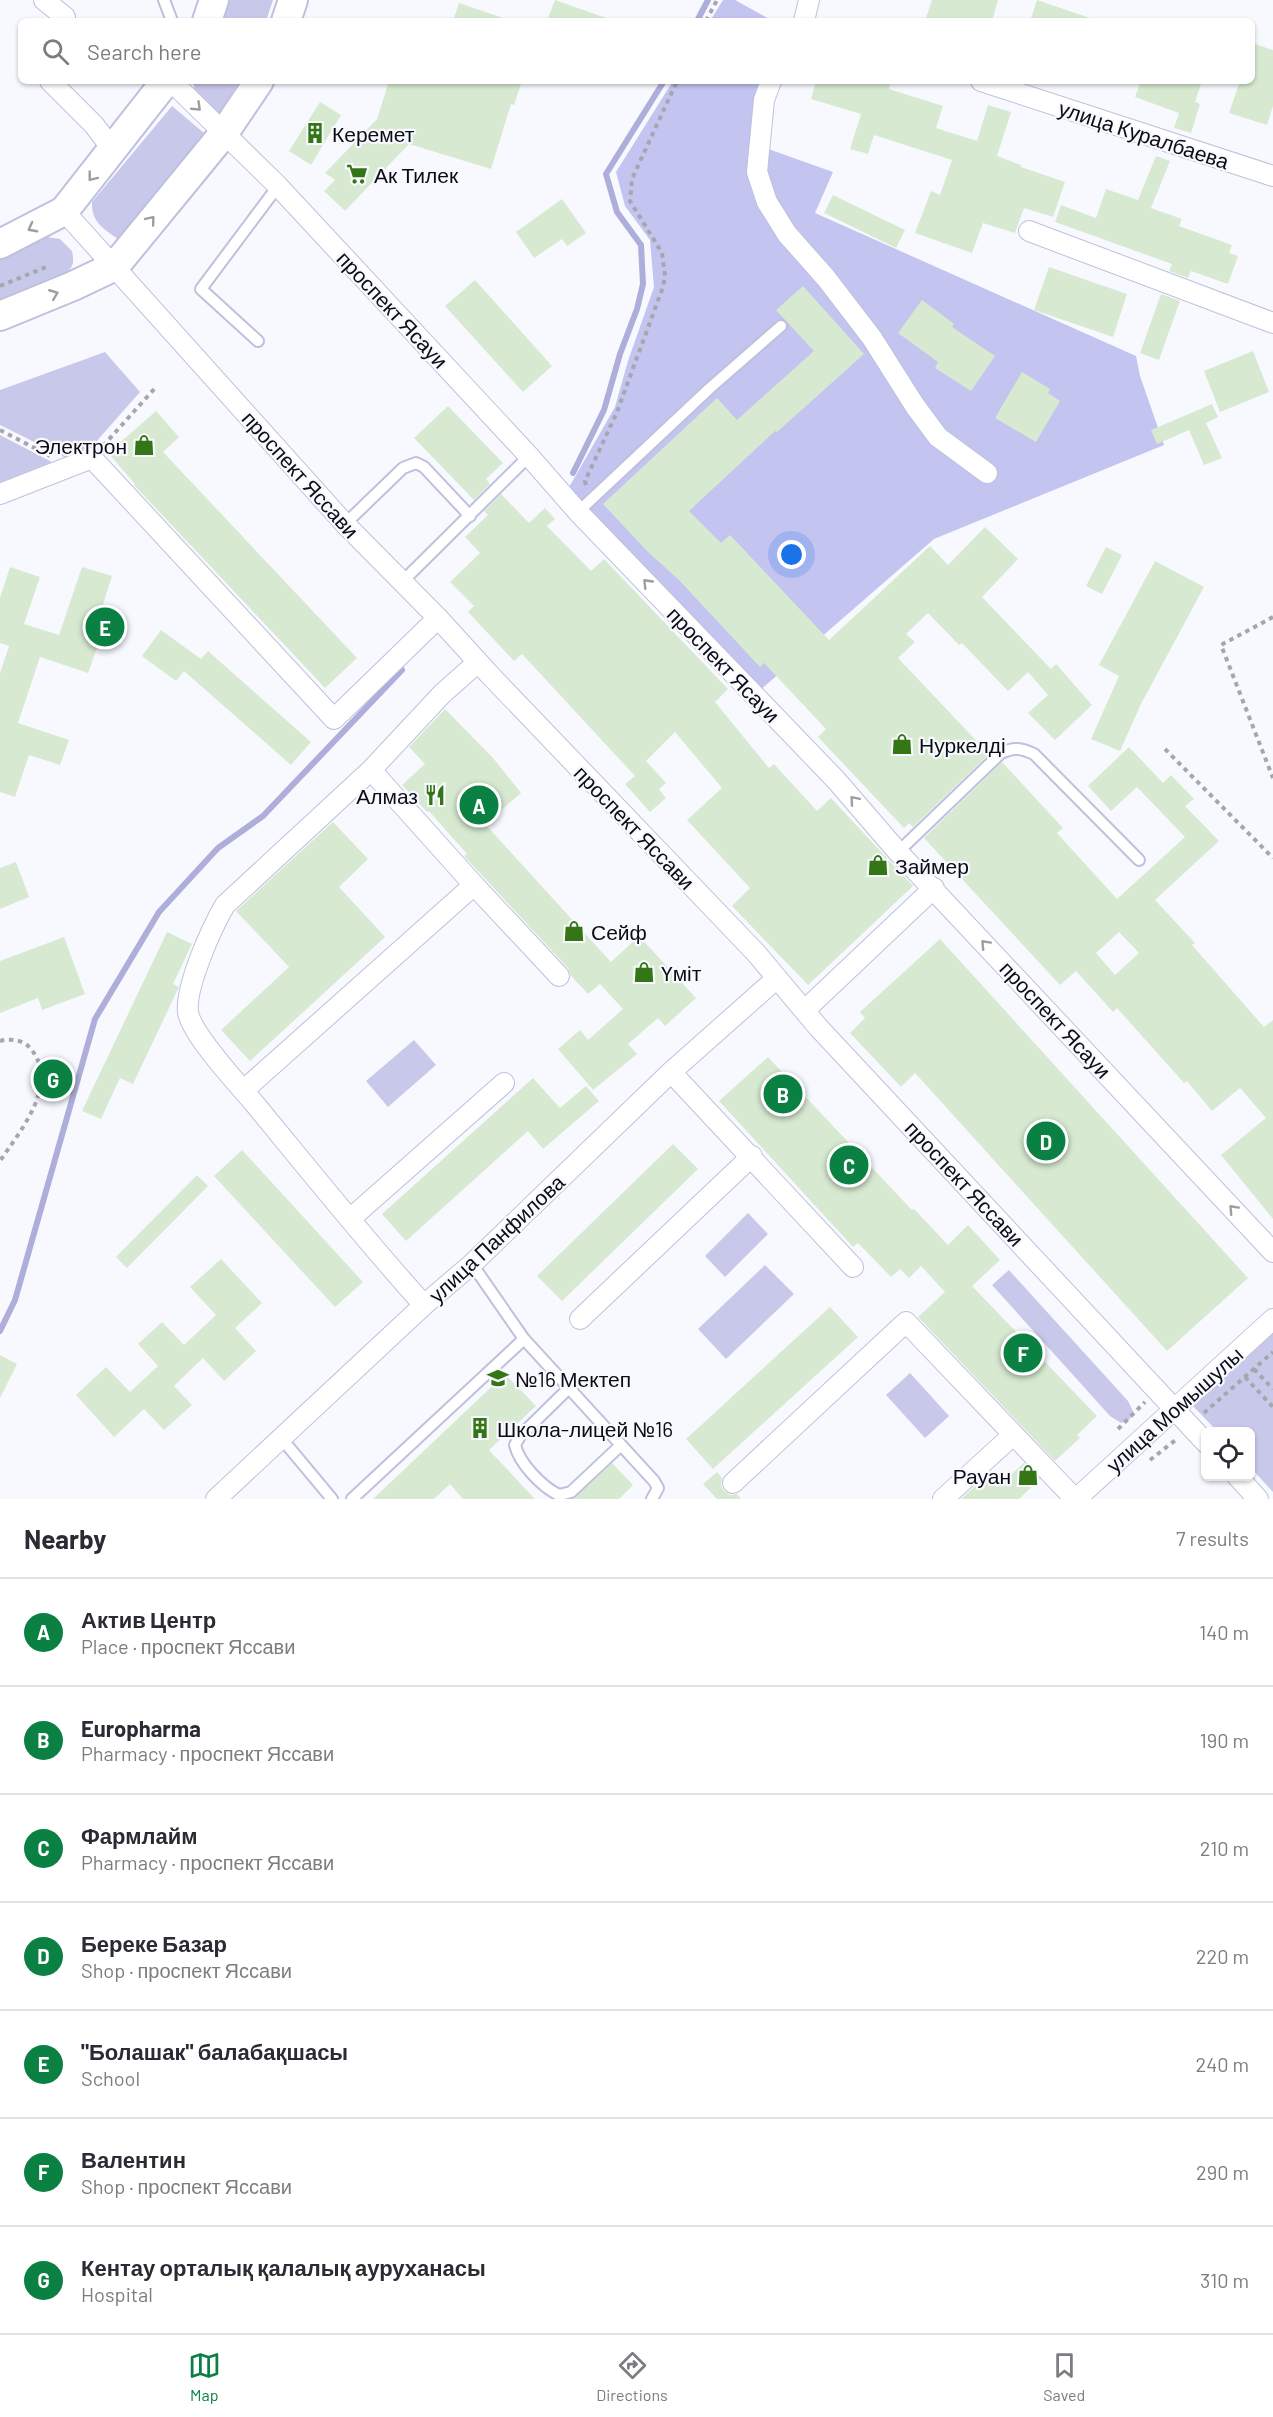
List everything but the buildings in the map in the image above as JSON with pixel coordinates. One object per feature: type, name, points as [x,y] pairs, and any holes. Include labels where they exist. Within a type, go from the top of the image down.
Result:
[{"type":"main road","points":[[208,18],[214,0]]},
{"type":"main road","points":[[287,18],[293,0]]},
{"type":"main road","points":[[0,244],[64,211],[166,84]]},
{"type":"main road","points":[[0,316],[115,266],[224,133],[257,84]]},
{"type":"street","points":[[44,0],[65,16],[63,18]]},
{"type":"street","points":[[805,18],[809,0]]},
{"type":"street","points":[[53,84],[94,125],[113,150]]},
{"type":"street","name":"проспект Ясауи","points":[[171,84],[278,186],[529,456],[578,512],[836,780],[898,852],[1273,1252]]},
{"type":"street","points":[[770,84],[764,100],[757,172],[767,202],[787,234],[826,278],[872,338],[915,406],[938,437],[987,473]]},
{"type":"street","name":"улица Куралбаева","points":[[990,84],[1273,176]]},
{"type":"street","name":"проспект Яссави","points":[[64,211],[345,524],[438,618],[756,953],[834,1045],[1201,1438]]},
{"type":"street","points":[[1029,231],[1273,323]]},
{"type":"street","points":[[0,494],[92,458],[334,719],[438,618]]},
{"type":"street","points":[[424,1305],[350,1219],[192,1026],[188,1010],[190,992],[211,928],[225,905],[371,770],[442,694],[478,662]]},
{"type":"street","points":[[371,770],[559,976]]},
{"type":"street","points":[[244,1090],[474,885]]},
{"type":"street","points":[[805,1010],[934,888]]},
{"type":"street","name":"улица Панфилова","points":[[216,1499],[424,1305],[472,1264],[671,1072],[777,978]]},
{"type":"street","points":[[671,1072],[752,1156],[853,1267]]},
{"type":"street","points":[[350,1219],[504,1083]]},
{"type":"street","points":[[580,1319],[752,1156]]},
{"type":"street","name":"улица Момышулы","points":[[1075,1499],[1273,1319]]},
{"type":"street","points":[[733,1483],[906,1322],[1075,1499]]},
{"type":"street","points":[[942,1499],[1013,1435]]},
{"type":"street","points":[[1242,1481],[1258,1499]]},
{"type":"lane","points":[[164,0],[171,18]]},
{"type":"lane","points":[[258,341],[201,289],[278,186]]},
{"type":"lane","points":[[578,512],[710,388],[781,326]]},
{"type":"lane","points":[[402,582],[412,569],[470,516],[529,456]]},
{"type":"lane","points":[[345,524],[403,468],[416,463],[423,467],[470,516]]},
{"type":"lane","points":[[898,852],[1001,753],[1009,749],[1021,748],[1034,754],[1139,860]]},
{"type":"lane","points":[[472,1264],[524,1339],[658,1488],[652,1499]]},
{"type":"lane","points":[[352,1499],[524,1339]]},
{"type":"lane","points":[[569,1388],[520,1436],[515,1444],[517,1455],[550,1490],[559,1495],[571,1492],[621,1445]]},
{"type":"lane","points":[[282,1439],[332,1499]]},
{"type":"path","points":[[708,18],[717,0]]},
{"type":"path","points":[[595,497],[585,481],[617,412],[663,287],[665,276],[662,253],[630,201],[632,179],[676,84]]},
{"type":"path","points":[[0,286],[46,267]]},
{"type":"path","points":[[92,458],[156,387]]},
{"type":"path","points":[[0,430],[72,467]]},
{"type":"path","points":[[1273,618],[1221,645],[1273,778]]},
{"type":"path","points":[[1165,749],[1273,858]]},
{"type":"path","points":[[0,1041],[6,1039],[26,1043],[37,1055],[42,1079],[30,1116],[0,1161]]},
{"type":"path","points":[[1150,1460],[1192,1428],[1203,1414],[1272,1355]]},
{"type":"path","points":[[1254,1369],[1273,1389]]},
{"type":"path","points":[[1245,1377],[1273,1407]]},
{"type":"shaded area","points":[[226,0],[273,0],[267,18],[221,18]]},
{"type":"shaded area","points":[[723,0],[735,0],[768,18],[712,18]]},
{"type":"shaded area","points":[[194,84],[237,84],[221,111],[217,113],[195,93]]},
{"type":"shaded area","points":[[671,84],[778,84],[757,145],[833,172],[815,213],[1136,356],[1140,376],[1164,445],[934,539],[759,691],[568,489],[615,407],[628,361],[654,287],[650,240],[625,206],[616,172]]},
{"type":"shaded area","points":[[172,106],[204,133],[204,139],[122,242],[97,221],[92,210],[92,202]]},
{"type":"shaded area","points":[[47,237],[60,239],[72,251],[72,266],[68,272],[51,282],[0,302],[0,255]]},
{"type":"shaded area","points":[[105,352],[140,392],[88,451],[68,459],[0,425],[0,390]]},
{"type":"shaded area","points":[[0,435],[52,462],[0,483]]},
{"type":"shaded area","points":[[414,1040],[436,1065],[388,1107],[366,1081]]},
{"type":"shaded area","points":[[748,1213],[768,1234],[725,1277],[705,1256]]},
{"type":"shaded area","points":[[765,1265],[794,1294],[726,1359],[698,1329]]},
{"type":"shaded area","points":[[1009,1270],[1128,1401],[1134,1413],[1130,1419],[1121,1423],[1110,1416],[992,1285]]},
{"type":"shaded area","points":[[1273,1329],[1273,1492],[1255,1472],[1255,1427],[1213,1427],[1192,1405]]},
{"type":"shaded area","points":[[910,1373],[949,1416],[925,1438],[886,1395]]},
{"type":"waterway","points":[[699,18],[708,0]]},
{"type":"waterway","points":[[573,473],[604,410],[643,284],[641,245],[617,212],[606,174],[662,84]]},
{"type":"waterway","points":[[0,1331],[15,1300],[95,1019],[159,912],[218,848],[263,816],[402,670]]},
{"type":"place","name":"Керемет","points":[[315,133]]},
{"type":"place","name":"Ак Тилек","points":[[357,174]]},
{"type":"place","name":"Электрон","points":[[144,445]]},
{"type":"place","name":"\"Болашак\" балабақшасы","points":[[105,627]]},
{"type":"place","name":"Нуркелді","points":[[902,744]]},
{"type":"place","name":"Алмаз","points":[[435,795]]},
{"type":"place","name":"Актив Центр","points":[[479,805]]},
{"type":"place","name":"Займер","points":[[878,865]]},
{"type":"place","name":"Сейф","points":[[574,931]]},
{"type":"place","name":"Үміт","points":[[644,972]]},
{"type":"place","name":"Кентау орталық қалалық ауруханасы","points":[[53,1079]]},
{"type":"place","name":"Europharma","points":[[783,1094]]},
{"type":"place","name":"Береке Базар","points":[[1046,1141]]},
{"type":"place","name":"Фармлайм","points":[[849,1165]]},
{"type":"place","name":"Валентин","points":[[1023,1353]]},
{"type":"place","name":"№16 Мектеп","points":[[498,1378]]},
{"type":"place","name":"Школа-лицей №16","points":[[480,1428]]},
{"type":"place","name":"Рауан","points":[[1028,1475]]}]
